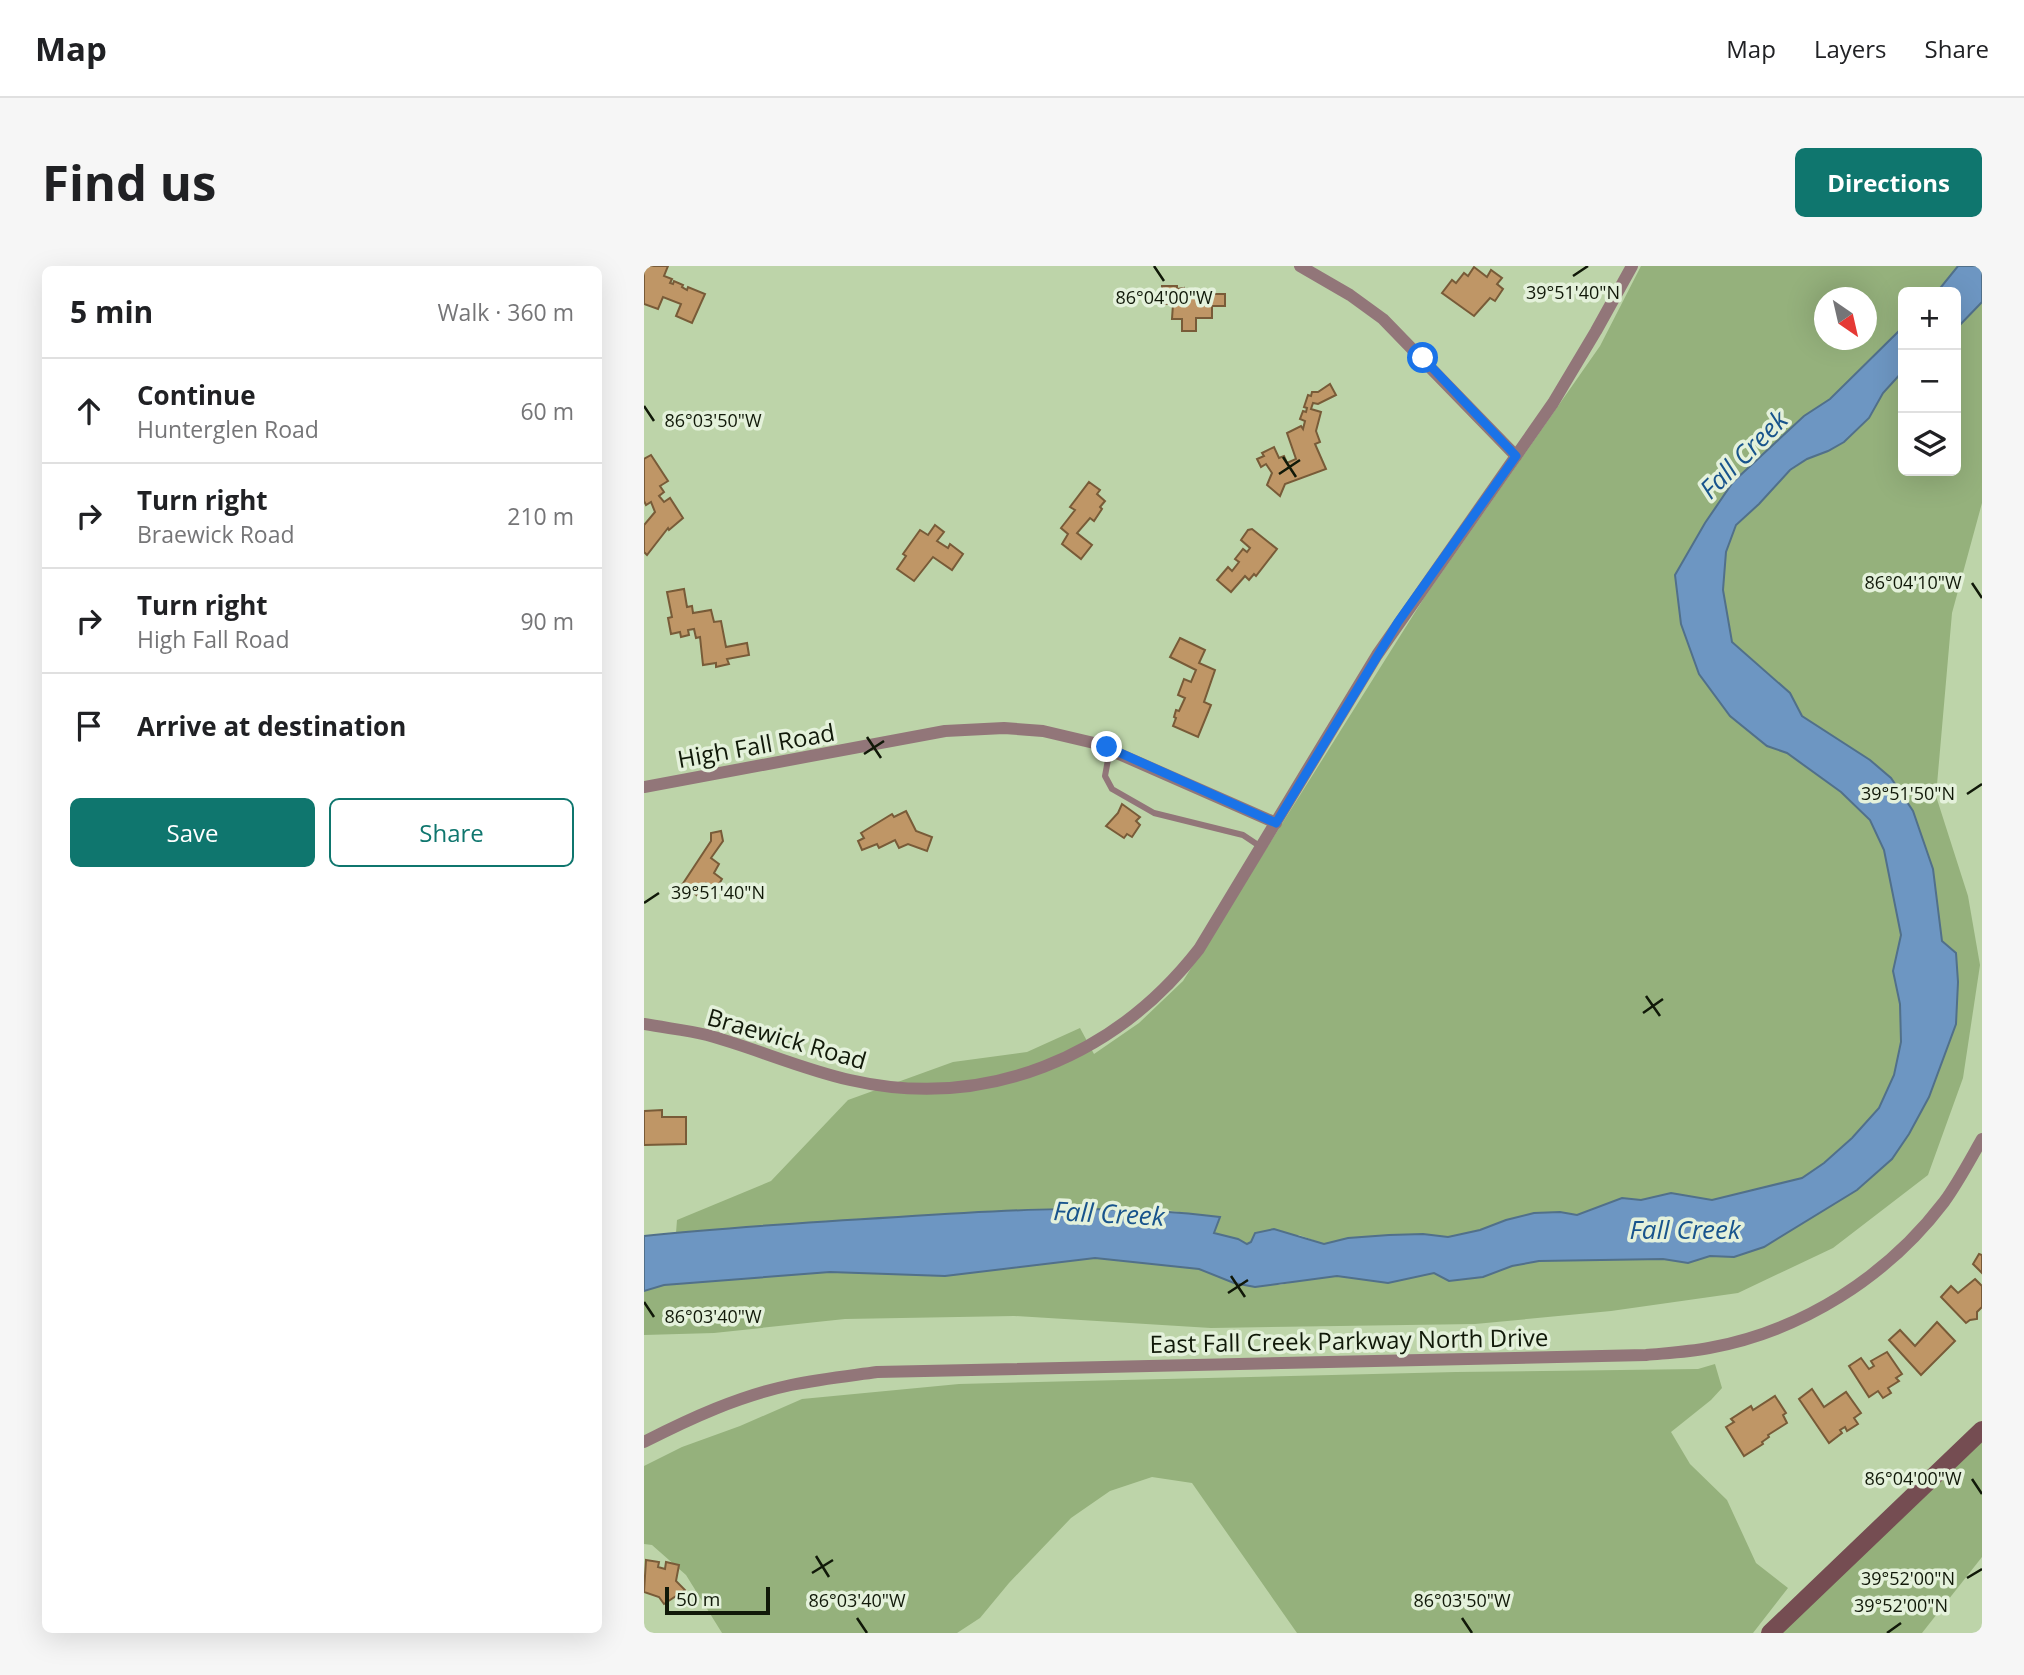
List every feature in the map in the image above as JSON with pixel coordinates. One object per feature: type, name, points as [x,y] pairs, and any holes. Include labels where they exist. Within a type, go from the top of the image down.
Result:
[{"type":"main road","points":[[1770,1633],[1982,1430]]},
{"type":"street","points":[[1300,266],[1350,295],[1383,319],[1516,456]]},
{"type":"street","name":"Braewick Road","points":[[644,1024],[705,1035],[819,1072],[872,1084],[945,1088],[1016,1076],[1065,1059],[1121,1027],[1183,970],[1199,949],[1398,622],[1567,381],[1632,266]]},
{"type":"street","name":"High Fall Road","points":[[644,786],[932,733],[1004,728],[1043,731],[1110,749],[1276,823]]},
{"type":"street","name":"East Fall Creek Parkway North Drive","points":[[644,1442],[716,1408],[778,1388],[823,1378],[877,1372],[1646,1355],[1713,1348],[1759,1335],[1804,1317],[1867,1279],[1903,1248],[1936,1212],[1982,1139]]},
{"type":"lane","points":[[1110,749],[1105,776],[1112,789],[1154,813],[1235,832],[1261,846]]},
{"type":"green space","points":[[1641,266],[1958,266],[1941,287],[1898,287],[1898,332],[1830,399],[1804,416],[1773,447],[1681,624],[1699,674],[1730,716],[1767,746],[1787,753],[1841,791],[1870,820],[1884,850],[1901,936],[1893,971],[1900,1004],[1901,1042],[1894,1075],[1879,1108],[1824,1163],[1802,1178],[1712,1200],[1671,1193],[1641,1200],[1622,1198],[1577,1215],[1560,1212],[1534,1213],[1448,1237],[1423,1234],[1389,1235],[1348,1238],[1324,1244],[1299,1235],[1247,1244],[1214,1233],[1220,1218],[1166,1210],[1090,1209],[944,1214],[676,1233],[677,1220],[771,1181],[848,1100],[953,1062],[1027,1052],[1080,1028],[1094,1054],[1139,1023],[1183,981],[1424,598],[1600,346]]},
{"type":"green space","points":[[1982,302],[1982,503],[1952,613],[1936,796],[1968,896],[1980,965],[1963,1078],[1928,1175],[1833,1248],[1738,1293],[1611,1311],[1475,1324],[1211,1328],[1014,1316],[845,1319],[714,1333],[644,1335],[644,1291],[664,1285],[830,1272],[945,1276],[1095,1258],[1199,1269],[1234,1283],[1280,1285],[1337,1276],[1388,1283],[1434,1273],[1449,1281],[1483,1277],[1512,1266],[1539,1261],[1663,1259],[1688,1263],[1710,1256],[1734,1257],[1764,1247],[1857,1190],[1892,1159],[1929,1097],[1956,1024],[1956,953],[1942,942],[1913,811],[1837,739],[1802,716],[1790,693],[1732,642],[1723,590],[1726,552],[1736,525],[1790,471],[1807,459],[1828,451],[1869,418],[1883,393],[1898,376],[1898,476],[1961,476],[1961,324]]},
{"type":"green space","points":[[1715,1364],[1722,1388],[1671,1432],[1690,1464],[1727,1500],[1756,1563],[1788,1588],[1753,1633],[1297,1633],[1192,1483],[1152,1477],[1110,1491],[1071,1518],[1009,1583],[980,1618],[957,1633],[722,1633],[686,1575],[652,1545],[644,1544],[644,1466],[682,1447],[802,1399],[959,1384],[1698,1369]]},
{"type":"green space","points":[[1982,1442],[1982,1557],[1922,1633],[1781,1633]]},
{"type":"water","points":[[1958,266],[1982,266],[1982,302],[1961,324],[1961,287],[1941,287]]},
{"type":"water","name":"Fall Creek","points":[[1898,332],[1898,376],[1883,393],[1869,418],[1844,442],[1790,470],[1736,525],[1726,552],[1723,590],[1732,642],[1790,693],[1802,716],[1870,760],[1891,778],[1913,811],[1933,869],[1942,941],[1956,953],[1956,1024],[1929,1097],[1892,1159],[1857,1190],[1764,1247],[1734,1257],[1710,1256],[1688,1263],[1663,1259],[1539,1261],[1512,1266],[1483,1277],[1449,1281],[1434,1273],[1388,1283],[1337,1276],[1255,1287],[1234,1283],[1199,1269],[1095,1258],[945,1276],[830,1272],[664,1285],[644,1291],[644,1236],[938,1214],[1099,1209],[1220,1217],[1214,1233],[1247,1244],[1255,1233],[1274,1229],[1324,1244],[1348,1238],[1389,1235],[1423,1234],[1448,1237],[1534,1213],[1560,1212],[1577,1215],[1622,1198],[1641,1200],[1671,1193],[1712,1200],[1802,1178],[1824,1163],[1852,1138],[1879,1108],[1894,1075],[1901,1042],[1900,1004],[1893,971],[1901,935],[1884,850],[1870,820],[1841,792],[1787,753],[1767,746],[1730,716],[1699,674],[1681,624],[1675,575],[1733,482],[1804,416],[1830,399]]},
{"type":"building","points":[[644,266],[668,266],[664,276],[672,279],[670,283],[673,284],[674,281],[687,290],[688,287],[705,294],[692,323],[676,316],[681,304],[663,297],[658,309],[644,304]]},
{"type":"building","points":[[1474,267],[1487,277],[1491,270],[1502,278],[1497,284],[1503,289],[1495,301],[1490,298],[1474,316],[1442,293],[1452,280],[1456,283],[1464,273],[1468,276]]},
{"type":"building","points":[[1162,286],[1184,288],[1184,294],[1225,294],[1225,306],[1212,306],[1212,318],[1196,318],[1196,331],[1182,331],[1182,319],[1172,319],[1173,304],[1162,304]]},
{"type":"building","points":[[1330,384],[1336,395],[1318,404],[1313,403],[1311,409],[1321,412],[1316,431],[1320,442],[1315,444],[1326,469],[1285,484],[1280,496],[1267,485],[1272,473],[1266,464],[1261,467],[1257,459],[1274,447],[1279,458],[1284,456],[1287,463],[1296,459],[1287,433],[1301,426],[1303,429],[1305,421],[1300,419],[1303,411],[1306,412],[1307,408],[1304,407],[1308,395],[1311,396],[1312,392],[1318,392]]},
{"type":"building","points":[[651,455],[668,481],[660,486],[664,492],[659,496],[664,502],[670,498],[683,518],[669,530],[668,528],[647,555],[644,552],[644,525],[655,512],[651,502],[646,505],[644,501],[644,459]]},
{"type":"building","points":[[1089,482],[1100,490],[1097,494],[1105,501],[1094,521],[1090,518],[1077,533],[1092,545],[1081,559],[1062,544],[1068,534],[1061,528],[1075,510],[1070,507]]},
{"type":"building","points":[[935,525],[944,532],[937,541],[948,548],[950,544],[963,554],[952,570],[933,557],[914,581],[897,569],[906,556],[903,554],[920,530],[928,535]]},
{"type":"building","points":[[1252,529],[1277,549],[1256,576],[1254,574],[1249,580],[1245,576],[1231,592],[1217,580],[1228,567],[1232,571],[1239,562],[1235,559],[1243,549],[1247,552],[1250,548],[1241,540],[1248,530]]},
{"type":"building","points":[[684,589],[687,607],[692,606],[693,613],[711,610],[714,622],[721,621],[726,647],[747,643],[749,655],[727,659],[729,664],[716,667],[716,663],[703,665],[700,637],[696,638],[694,629],[688,630],[689,635],[681,637],[680,632],[671,634],[668,618],[672,617],[667,592]]},
{"type":"building","points":[[1180,638],[1205,650],[1199,663],[1215,670],[1204,702],[1211,705],[1198,737],[1173,726],[1176,710],[1179,711],[1185,698],[1178,695],[1184,679],[1191,682],[1196,670],[1170,657]]},
{"type":"building","points":[[1122,804],[1140,817],[1136,821],[1140,825],[1132,837],[1127,834],[1124,838],[1106,826]]},
{"type":"building","points":[[906,811],[916,831],[932,837],[927,851],[908,844],[899,848],[895,840],[879,848],[877,844],[862,850],[858,841],[864,838],[861,833],[892,814],[894,817]]},
{"type":"building","points":[[721,831],[723,841],[711,858],[719,864],[714,873],[722,879],[716,889],[706,883],[698,896],[682,885],[711,841],[711,833]]},
{"type":"building","points":[[662,1110],[662,1117],[686,1117],[686,1144],[644,1145],[644,1111]]},
{"type":"building","points":[[1979,1254],[1982,1255],[1982,1273],[1973,1264]]},
{"type":"building","points":[[1975,1279],[1982,1286],[1982,1307],[1977,1312],[1977,1319],[1966,1323],[1941,1297],[1951,1286],[1958,1293]]},
{"type":"building","points":[[1937,1322],[1955,1341],[1921,1375],[1889,1340],[1900,1330],[1915,1346]]},
{"type":"building","points":[[1887,1352],[1902,1374],[1896,1378],[1899,1381],[1888,1388],[1891,1393],[1883,1398],[1878,1391],[1869,1397],[1849,1366],[1861,1358],[1869,1369],[1874,1366],[1871,1361]]},
{"type":"building","points":[[1812,1389],[1824,1407],[1846,1392],[1861,1413],[1854,1418],[1858,1424],[1847,1431],[1845,1427],[1840,1430],[1842,1433],[1829,1443],[1799,1399]]},
{"type":"building","points":[[1775,1396],[1786,1413],[1783,1415],[1787,1423],[1744,1456],[1726,1427],[1734,1422],[1731,1419],[1751,1406],[1753,1410]]},
{"type":"building","points":[[646,1560],[659,1562],[658,1567],[665,1569],[666,1562],[679,1565],[676,1581],[685,1590],[664,1604],[659,1597],[644,1592]]},
{"type":"route","points":[[1107,747],[1276,823],[1398,622],[1516,456],[1423,358]]}]
